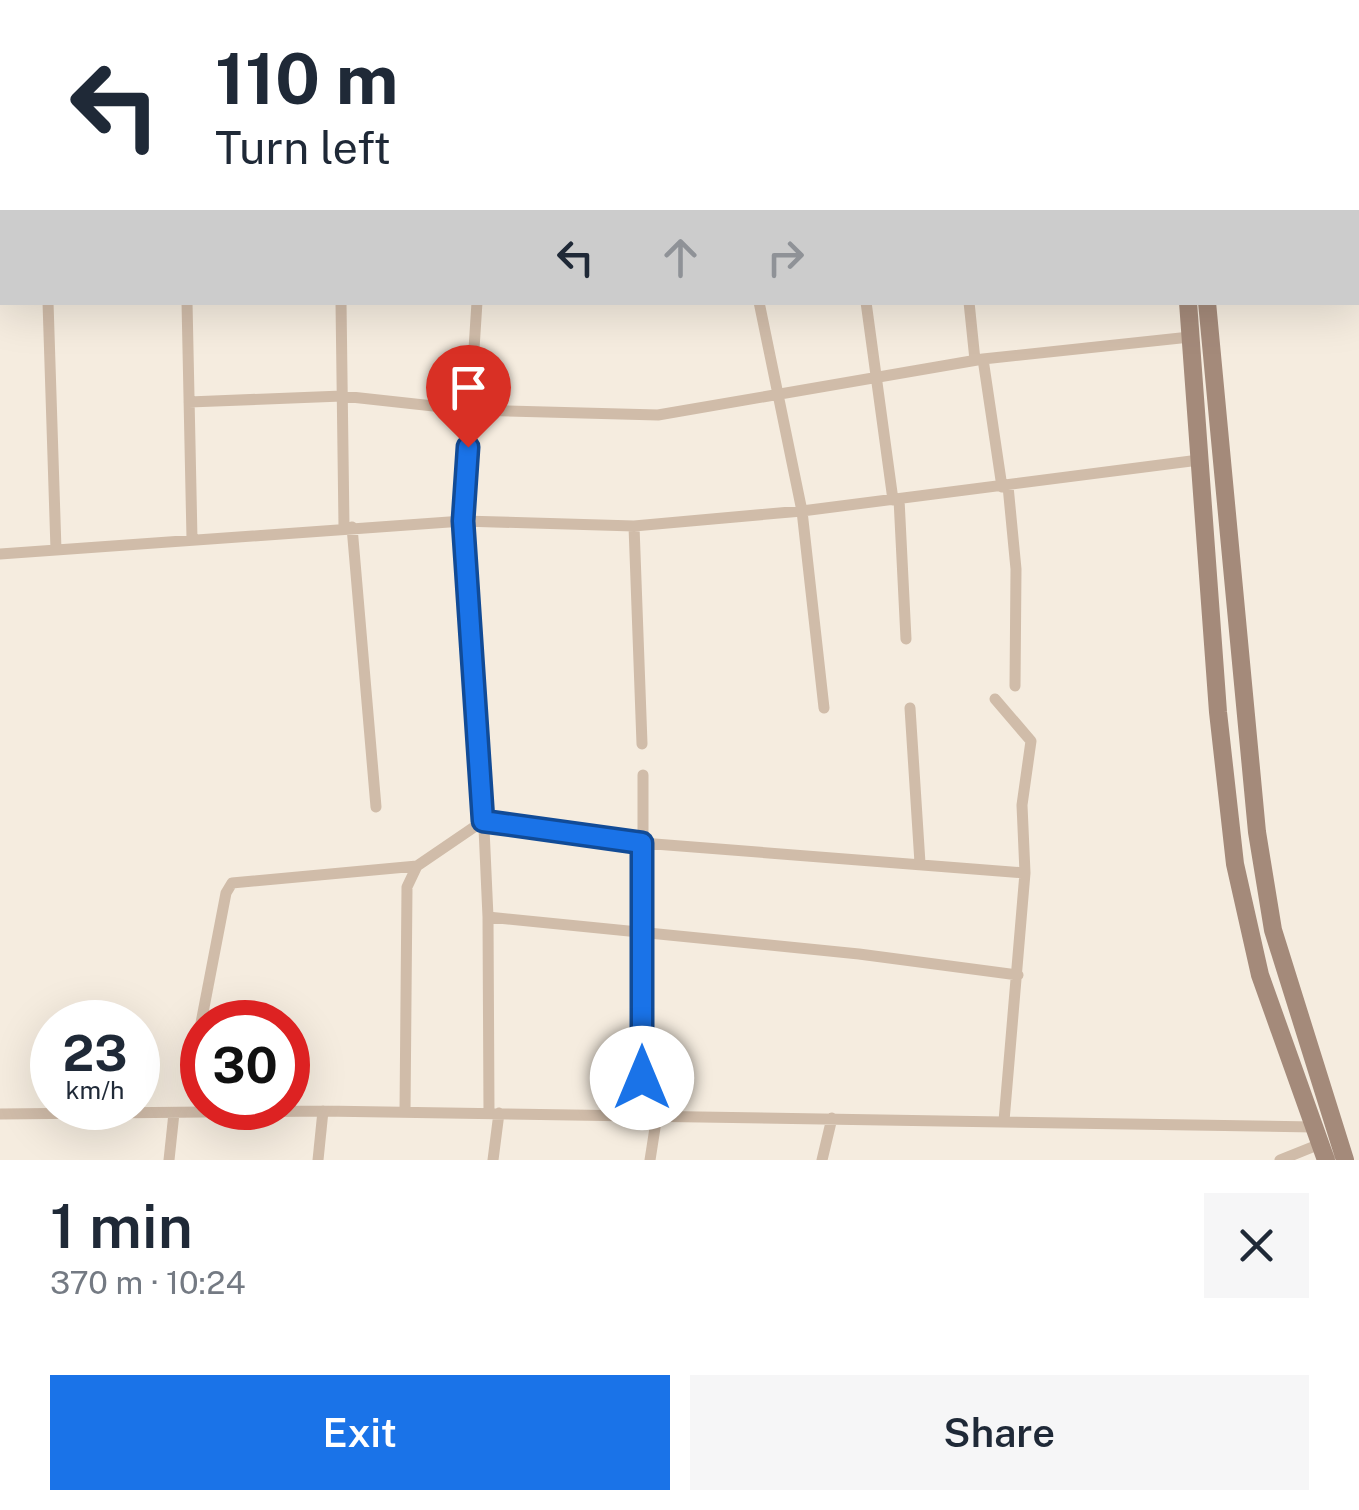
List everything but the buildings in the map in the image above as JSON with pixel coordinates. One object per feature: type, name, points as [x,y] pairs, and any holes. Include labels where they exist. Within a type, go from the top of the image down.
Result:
[{"type":"main road","points":[[1188,305],[1218,712],[1242,907],[1270,1008],[1320,1144]]},
{"type":"main road","points":[[1207,305],[1257,832],[1273,930],[1346,1160]]},
{"type":"street","points":[[48,305],[56,550]]},
{"type":"street","points":[[188,305],[192,539]]},
{"type":"street","points":[[341,305],[348,527],[376,808]]},
{"type":"street","points":[[478,305],[463,521],[482,784],[493,1160]]},
{"type":"street","points":[[760,305],[802,511],[824,708]]},
{"type":"street","points":[[866,305],[896,500],[906,639]]},
{"type":"street","points":[[970,305],[1005,486],[1016,569],[1015,686]]},
{"type":"street","points":[[189,402],[342,396],[470,410],[658,415],[979,360],[1190,338]]},
{"type":"street","points":[[0,554],[463,521],[634,526],[802,511],[1199,460]]},
{"type":"street","points":[[634,526],[642,744]]},
{"type":"street","points":[[995,698],[1032,741],[1022,806],[1025,873],[1004,1121]]},
{"type":"street","points":[[910,708],[920,863]]},
{"type":"street","points":[[642,774],[642,1115]]},
{"type":"street","points":[[404,1112],[407,887],[417,866],[483,816],[642,843],[1025,873]]},
{"type":"street","points":[[205,1000],[226,892],[232,883],[417,866]]},
{"type":"street","points":[[488,917],[859,954],[1018,975]]},
{"type":"street","points":[[310,1111],[1004,1121],[1320,1144]]},
{"type":"street","points":[[318,1160],[323,1111]]},
{"type":"street","points":[[169,1160],[174,1113]]},
{"type":"street","points":[[0,1114],[180,1113]]},
{"type":"street","points":[[650,1160],[657,1116]]},
{"type":"street","points":[[822,1160],[832,1118]]},
{"type":"street","points":[[1280,1160],[1320,1144]]},
{"type":"route","points":[[468,447],[463,521],[483,821],[642,843],[642,1078]]}]
